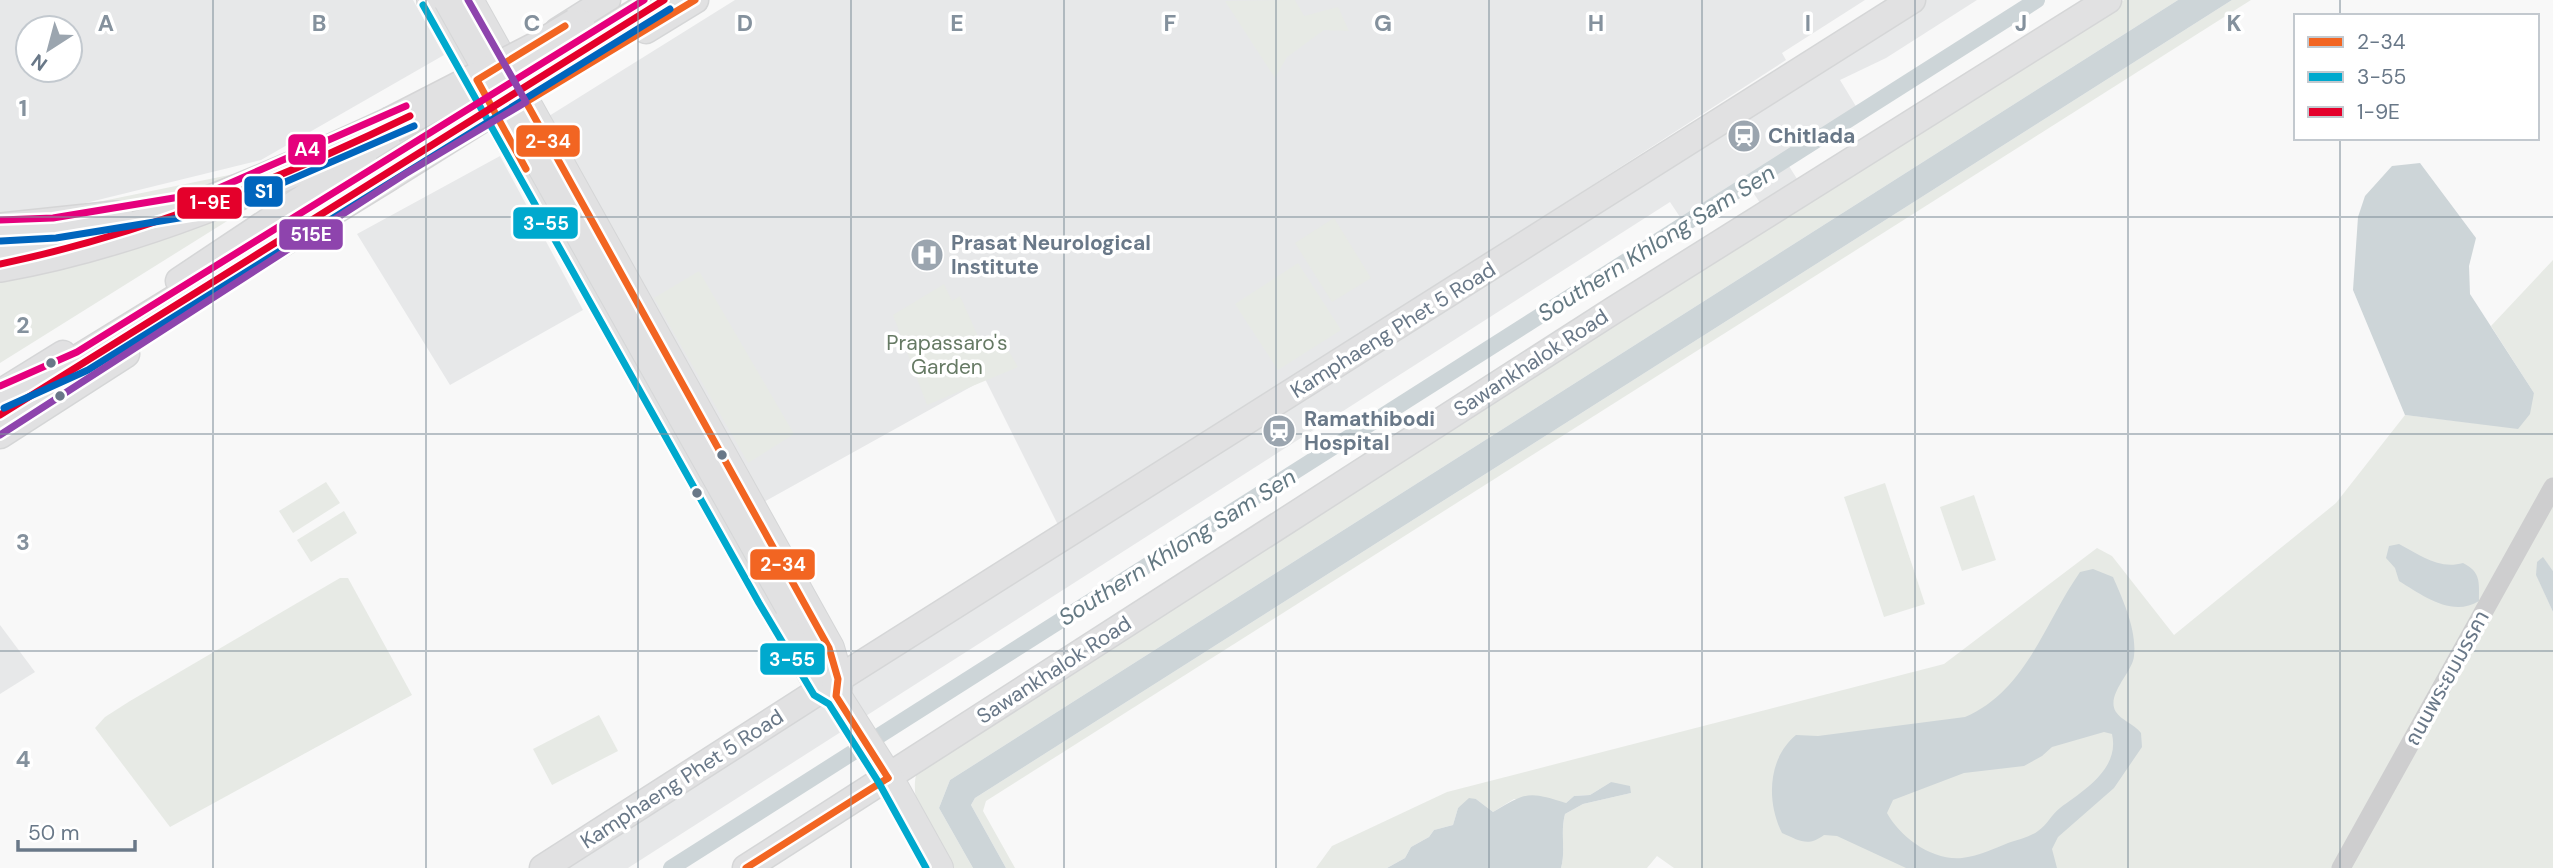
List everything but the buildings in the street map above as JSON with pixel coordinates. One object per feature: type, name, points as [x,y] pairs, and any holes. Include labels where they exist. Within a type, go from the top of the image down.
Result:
[{"type":"highway","points":[[0,264],[73,250],[213,202],[315,160],[539,50],[619,0]]},
{"type":"highway","points":[[0,415],[82,360],[664,0]]},
{"type":"highway","points":[[0,231],[54,228],[213,202]]},
{"type":"highway","points":[[0,395],[82,360]]},
{"type":"main road","points":[[432,0],[531,179],[832,682],[937,868]]},
{"type":"main road","points":[[449,0],[820,655],[832,682]]},
{"type":"main road","points":[[468,0],[829,648],[832,682]]},
{"type":"main road","points":[[531,179],[544,160],[559,161]]},
{"type":"street","points":[[0,395],[201,267],[477,80],[607,0]]},
{"type":"street","points":[[0,435],[405,174],[695,0]]},
{"type":"street","name":"Kamphaeng Phet 5 Road","points":[[543,868],[832,682],[1912,0]]},
{"type":"street","name":"Sawankhalok Road","points":[[746,868],[883,772],[2108,0]]},
{"type":"street","name":"ถนนพระยมมรรคา","points":[[2341,868],[2553,487]]},
{"type":"shaded area","points":[[0,0],[413,0],[444,55],[261,160],[53,211],[0,211]]},
{"type":"shaded area","points":[[735,0],[1865,0],[1782,53],[1786,60],[1060,529],[985,379],[762,503],[549,116]]},
{"type":"shaded area","points":[[1923,0],[1977,0],[1886,58],[1840,80],[1857,108],[1782,155],[1799,182],[1762,206],[1745,180],[1682,220],[1670,202],[628,868],[559,868]]},
{"type":"shaded area","points":[[2178,0],[2232,0],[975,798],[971,805],[1006,868],[973,868],[939,808],[950,780]]},
{"type":"shaded area","points":[[500,156],[583,310],[450,385],[357,234]]},
{"type":"shaded area","points":[[2420,163],[2476,238],[2469,266],[2470,294],[2534,393],[2530,414],[2518,429],[2405,415],[2353,290],[2358,217],[2365,196],[2392,166]]},
{"type":"shaded area","points":[[2399,544],[2438,563],[2463,563],[2469,566],[2478,578],[2479,601],[2469,606],[2448,606],[2427,598],[2399,581],[2395,568],[2386,558],[2389,546]]},
{"type":"shaded area","points":[[2543,557],[2553,571],[2553,612],[2536,575],[2537,562]]},
{"type":"shaded area","points":[[2093,569],[2113,577],[2125,605],[2133,636],[2134,656],[2114,698],[2114,705],[2118,715],[2141,733],[2142,747],[2114,788],[2058,837],[2052,849],[2057,868],[1906,868],[1837,836],[1824,835],[1804,842],[1782,833],[1774,807],[1772,781],[1780,756],[1796,735],[1818,736],[1965,717],[1986,705],[2019,673],[2080,572]],"holes":[[[2104,732],[2112,734],[2111,758],[2089,786],[2057,810],[2035,833],[1986,852],[1962,858],[1939,856],[1909,839],[1887,813],[1893,800],[1964,773],[2024,766],[2052,747]]]},
{"type":"shaded area","points":[[0,625],[35,672],[0,694]]},
{"type":"shaded area","points":[[1611,782],[1630,786],[1631,793],[1583,804],[1565,814],[1561,868],[1387,868],[1405,858],[1411,847],[1429,837],[1434,830],[1453,825],[1458,808],[1469,798],[1476,799],[1493,812],[1513,800],[1535,795],[1566,803],[1574,796],[1590,795]]},
{"type":"green space","points":[[1295,0],[1304,16],[1338,7],[1349,31],[1324,30],[1287,57],[1275,78],[1225,1]]},
{"type":"green space","points":[[2124,0],[2178,0],[950,780],[939,808],[973,868],[950,868],[919,809],[915,784],[917,771],[1614,321]]},
{"type":"green space","points":[[2232,0],[2251,0],[986,801],[983,811],[1015,868],[1006,868],[971,805],[975,798]]},
{"type":"green space","points":[[268,167],[280,188],[0,363],[0,211],[54,211]]},
{"type":"green space","points":[[1334,218],[1371,278],[1332,302],[1295,243]]},
{"type":"green space","points":[[2553,260],[2553,571],[2543,558],[2536,574],[2553,612],[2553,868],[1674,868],[1657,856],[1647,868],[1561,868],[1565,814],[1583,804],[1631,793],[1611,782],[1590,795],[1574,796],[1566,803],[1514,799],[1493,812],[1476,799],[1458,808],[1453,825],[1434,830],[1429,837],[1411,847],[1405,858],[1387,868],[1316,868],[1332,846],[1447,792],[1944,664],[2097,548],[2112,556],[2174,635],[2336,503],[2405,415],[2518,428],[2534,393],[2491,326]]},
{"type":"green space","points":[[1298,263],[1341,330],[1278,370],[1235,304]]},
{"type":"green space","points":[[699,271],[794,434],[748,463],[654,298]]},
{"type":"green space","name":"Prapassaro's Garden","points":[[944,284],[952,301],[960,296],[985,352],[1004,343],[1018,367],[927,405],[893,315]]},
{"type":"green space","points":[[326,482],[340,503],[293,533],[279,511]]},
{"type":"green space","points":[[1885,483],[1925,604],[1884,617],[1844,497]]},
{"type":"green space","points":[[1974,495],[1996,560],[1962,571],[1940,507]]},
{"type":"green space","points":[[344,511],[357,533],[311,562],[297,540]]},
{"type":"green space","points":[[340,578],[348,578],[412,695],[170,827],[95,728],[105,717],[130,701]]},
{"type":"green space","points":[[599,715],[618,751],[552,785],[533,749]]},
{"type":"waterway","name":"Southern Khlong Sam Sen","points":[[671,868],[2037,0]]},
{"type":"transit line","name":"515E","points":[[0,435],[405,174],[526,102],[468,0]]},
{"type":"transit line","name":"A4","points":[[0,386],[77,352],[644,0]]},
{"type":"transit line","name":"1-9E","points":[[0,415],[664,0]]},
{"type":"transit line","name":"2-34","points":[[695,0],[526,102],[829,648],[838,679],[836,696],[888,778]]},
{"type":"transit line","name":"3-55","points":[[423,5],[759,603],[814,695],[829,704],[879,783],[926,868]]},
{"type":"transit line","name":"S1","points":[[4,408],[88,370],[670,9]]},
{"type":"transit line","name":"2-34","points":[[526,169],[477,80],[565,26]]},
{"type":"transit line","name":"A4","points":[[0,220],[53,218],[210,192],[406,106]]},
{"type":"transit line","name":"1-9E","points":[[0,264],[106,237],[210,203],[310,162],[410,116]]},
{"type":"transit line","name":"S1","points":[[1,241],[56,238],[216,212],[414,126]]},
{"type":"transit line","name":"2-34","points":[[746,868],[888,778]]},
{"type":"place","name":"Chitlada","points":[[1744,136]]},
{"type":"place","name":"Prasat Neurological Institute","points":[[927,255]]},
{"type":"place","name":"Ramathibodi Hospital","points":[[1279,431]]}]
